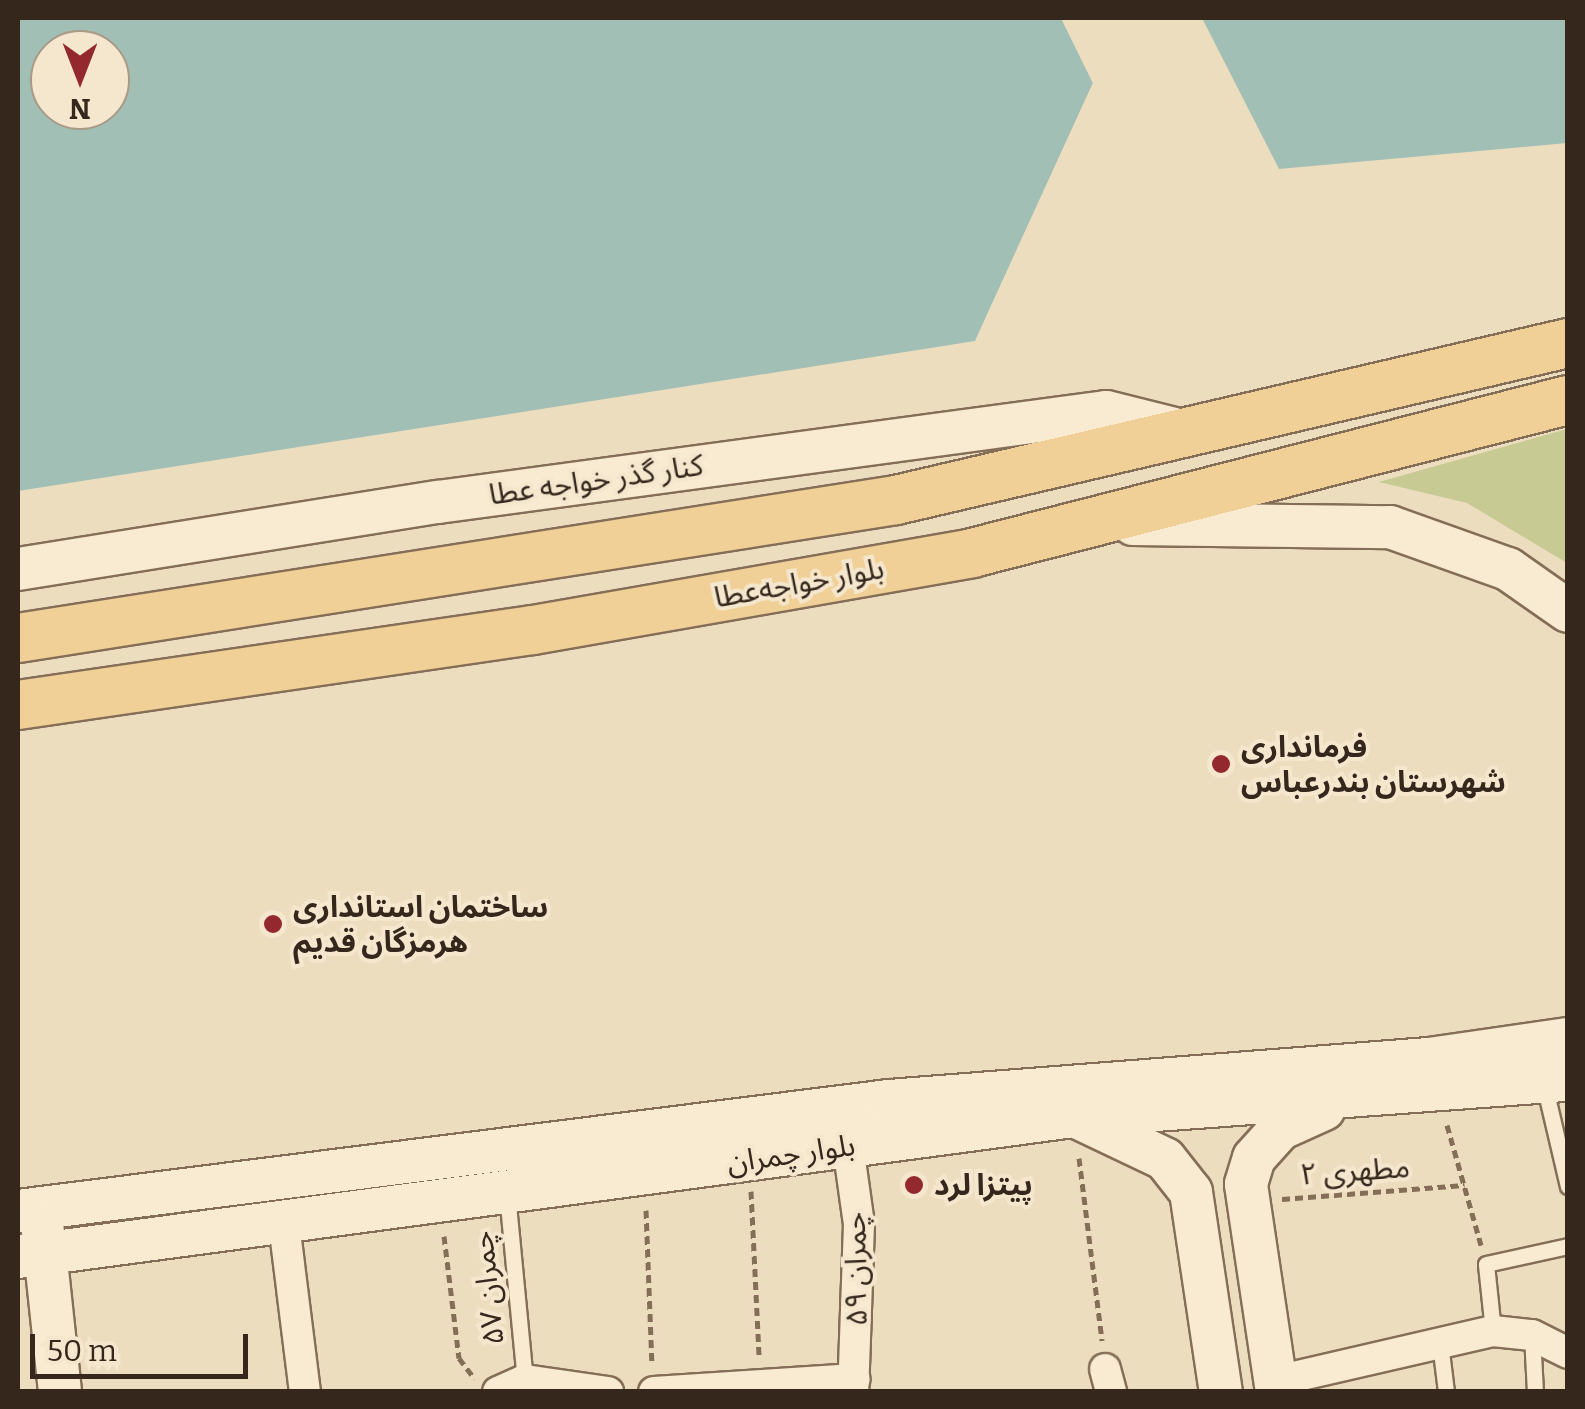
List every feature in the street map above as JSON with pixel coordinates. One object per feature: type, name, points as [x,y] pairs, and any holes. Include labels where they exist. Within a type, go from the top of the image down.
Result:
[{"type":"main road","points":[[18,638],[896,500],[1174,429],[1568,342]]},
{"type":"main road","name":"بلوار خواجه‌عطا","points":[[18,705],[552,626],[972,553],[1568,400]]},
{"type":"main road","name":"کنار گذر خواجه عطا","points":[[18,569],[1067,416],[1106,412],[1174,429]]},
{"type":"main road","points":[[1072,526],[1390,527],[1508,568],[1568,611]]},
{"type":"main road","name":"بلوار چمران","points":[[29,1209],[889,1101],[1429,1059],[1568,1039]]},
{"type":"main road","name":"بلوار چمران","points":[[31,1255],[1074,1116],[1340,1102],[1556,1082]]},
{"type":"main road","points":[[1276,1386],[1247,1193],[1254,1158],[1280,1129],[1340,1102]]},
{"type":"main road","points":[[1074,1116],[1164,1160],[1191,1192],[1221,1392]]},
{"type":"main road","points":[[1191,1192],[1217,1182],[1247,1193]]},
{"type":"main road","points":[[29,1209],[31,1255],[60,1392]]},
{"type":"street","name":"چمران ۵۹","points":[[848,1146],[859,1224],[854,1385]]},
{"type":"street","points":[[284,1224],[305,1392]]},
{"type":"street","points":[[1276,1386],[1493,1331],[1532,1335],[1568,1353]]},
{"type":"street","points":[[653,1382],[761,1388],[854,1385]]},
{"type":"street","points":[[512,1386],[608,1392]]},
{"type":"lane","points":[[1556,1082],[1568,1186]]},
{"type":"lane","name":"چمران ۵۷","points":[[506,1190],[512,1386]]},
{"type":"lane","points":[[1493,1331],[1486,1264],[1568,1246]]},
{"type":"lane","points":[[1532,1335],[1535,1392]]},
{"type":"lane","points":[[1440,1343],[1446,1392]]},
{"type":"path","points":[[1437,1094],[1486,1264]]},
{"type":"path","points":[[1074,1116],[1108,1380]]},
{"type":"path","points":[[750,1160],[761,1388]]},
{"type":"path","points":[[645,1174],[653,1382]]},
{"type":"path","name":"مطهری ۲","points":[[1247,1193],[1464,1185]]},
{"type":"path","points":[[439,1198],[460,1358],[484,1392]]},
{"type":"green space","points":[[1567,429],[1567,563],[1467,503],[1379,482]]},
{"type":"water","points":[[18,18],[1061,18],[1093,83],[975,341],[18,491]]},
{"type":"water","points":[[1202,18],[1567,18],[1567,143],[1279,169]]},
{"type":"pier","points":[[1061,18],[1098,84],[975,341],[1093,83]]},
{"type":"place","name":"فرمانداری شهرستان بندرعباس","points":[[1221,764]]},
{"type":"place","name":"ساختمان استانداری هرمزگان قدیم","points":[[273,924]]},
{"type":"place","name":"پیتزا لرد","points":[[914,1185]]}]
